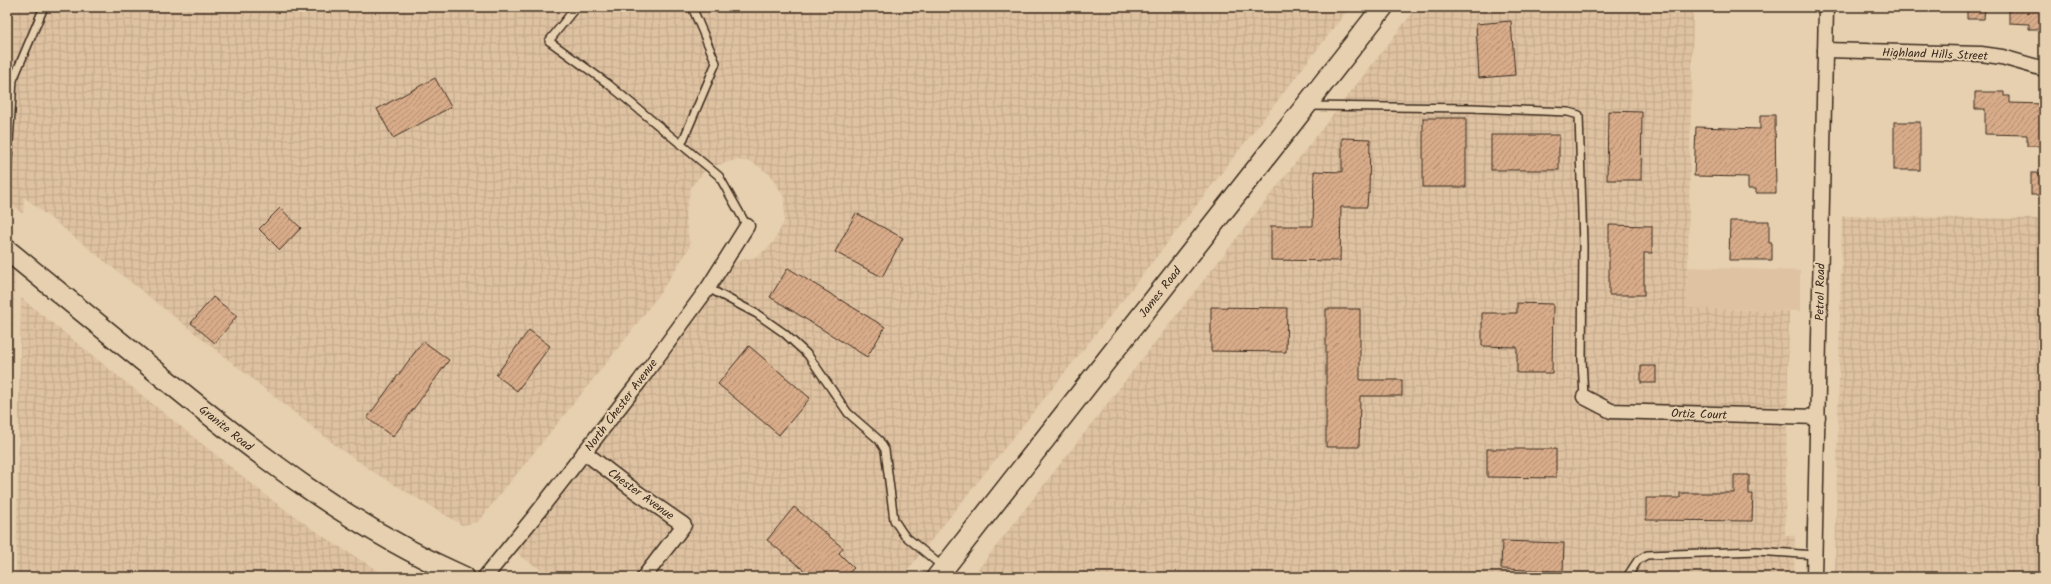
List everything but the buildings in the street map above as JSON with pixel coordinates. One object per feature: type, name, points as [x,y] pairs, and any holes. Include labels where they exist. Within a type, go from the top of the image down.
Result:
[{"type":"main road","name":"James Road","points":[[940,572],[1384,7]]},
{"type":"main road","name":"Granite Road","points":[[7,250],[248,446],[355,520],[437,565],[464,577]]},
{"type":"street","name":"Petrol Road","points":[[1814,577],[1826,7]]},
{"type":"street","name":"Highland Hills Street","points":[[1825,50],[1981,54],[2002,57],[2044,69]]},
{"type":"street","name":"North Chester Avenue","points":[[485,577],[534,517],[708,288],[747,226]]},
{"type":"street","name":"Ortiz Court","points":[[1584,397],[1611,411],[1818,417]]},
{"type":"street","name":"Chester Avenue","points":[[584,452],[636,492],[684,525],[644,577]]},
{"type":"lane","points":[[7,174],[12,80],[44,7]]},
{"type":"lane","points":[[576,7],[549,41],[607,82],[719,176],[747,226]]},
{"type":"lane","points":[[681,145],[716,63],[692,7]]},
{"type":"lane","points":[[1306,106],[1472,108],[1568,112],[1579,115],[1583,246],[1582,360],[1584,397]]},
{"type":"lane","points":[[708,288],[762,318],[784,333],[808,355],[848,413],[879,440],[885,450],[894,520],[904,535],[940,572]]},
{"type":"lane","points":[[1627,577],[1638,560],[1647,554],[1756,551],[1815,555]]},
{"type":"shaded area","points":[[7,7],[1350,7],[1137,282],[902,577],[552,577],[521,557],[515,547],[730,263],[758,256],[773,243],[784,222],[784,197],[771,175],[752,162],[736,160],[707,168],[691,187],[685,215],[690,247],[662,290],[628,336],[478,522],[462,525],[375,473],[339,448],[24,197],[23,214],[7,201]]},
{"type":"shaded area","points":[[1417,7],[1693,7],[1687,308],[1789,311],[1785,535],[1795,536],[1794,577],[972,577]]},
{"type":"shaded area","points":[[1842,216],[2044,219],[2044,577],[1835,577]]},
{"type":"shaded area","points":[[7,260],[15,266],[7,577]]},
{"type":"shaded area","points":[[1688,267],[1800,271],[1800,311],[1687,308]]},
{"type":"shaded area","points":[[21,298],[273,501],[330,541],[388,577],[16,577]]}]
